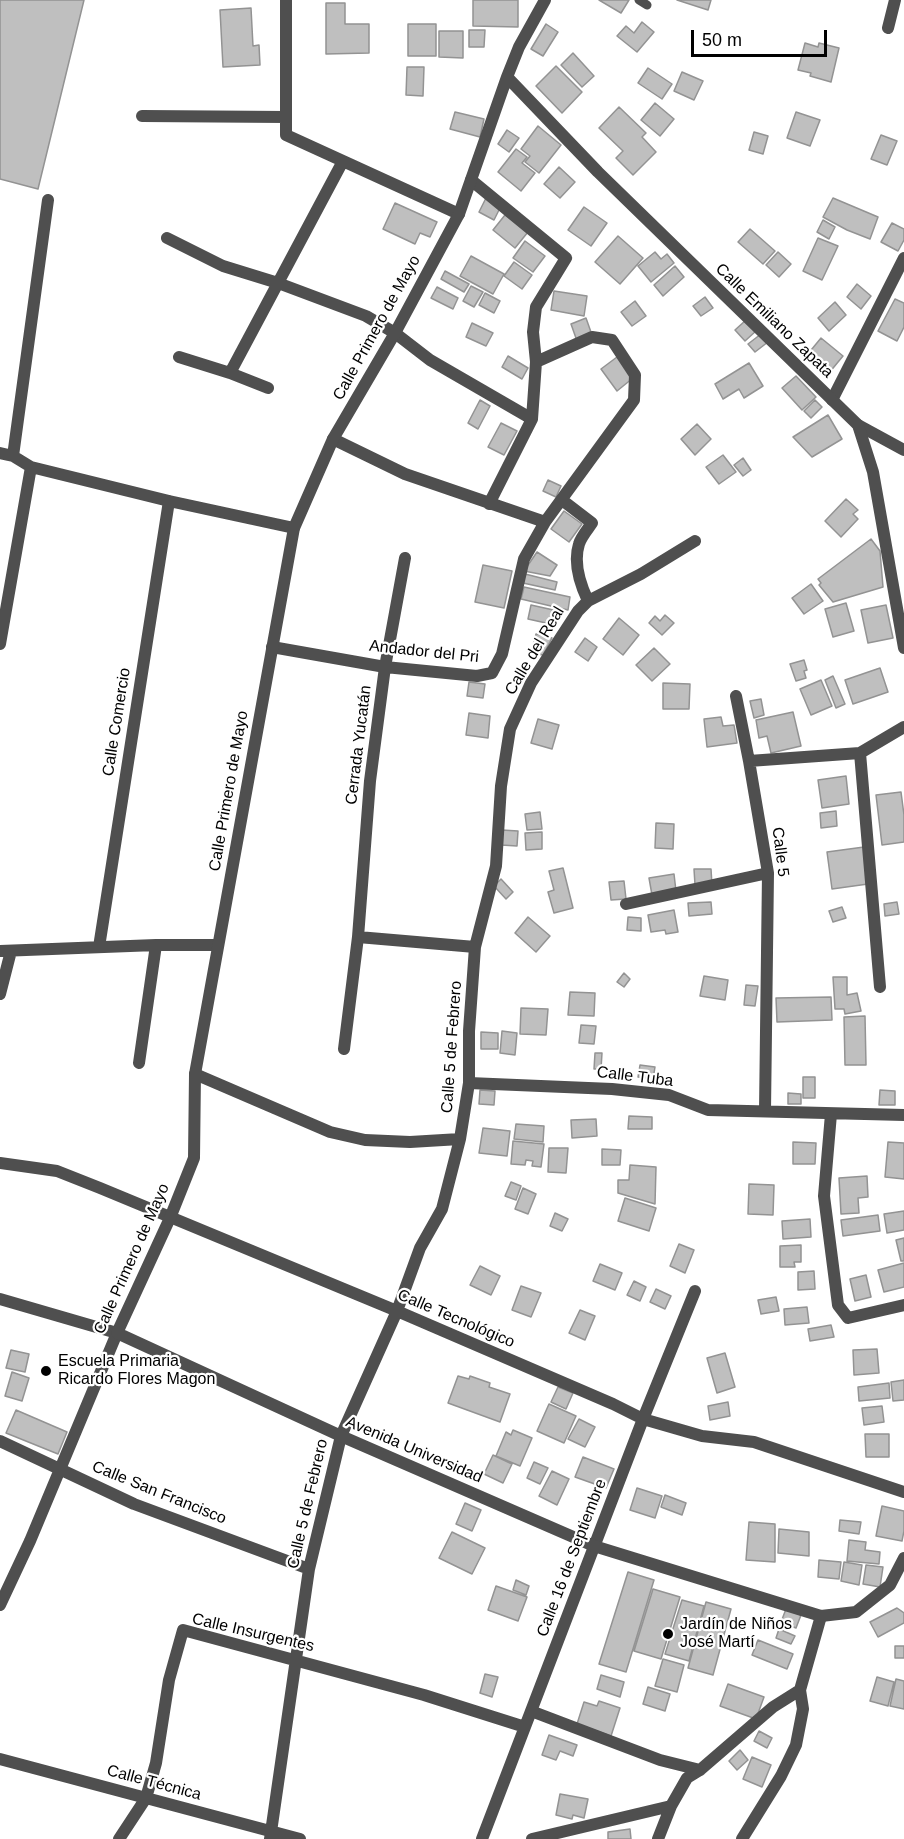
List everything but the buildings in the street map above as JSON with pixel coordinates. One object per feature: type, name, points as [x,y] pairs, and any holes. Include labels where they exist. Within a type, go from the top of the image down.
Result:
[{"type":"street","points":[[286,0],[286,135],[459,214]]},
{"type":"street","name":"Calle Primero de Mayo","points":[[0,1605],[30,1541],[58,1469],[170,1218],[194,1158],[195,1074],[294,528],[333,439],[459,214],[519,47],[545,0]]},
{"type":"street","points":[[888,28],[895,0]]},
{"type":"street","name":"Calle Emiliano Zapata","points":[[507,77],[606,180],[858,424],[873,472],[904,648]]},
{"type":"street","points":[[142,116],[286,117]]},
{"type":"street","points":[[230,372],[343,161]]},
{"type":"street","points":[[471,180],[566,258],[536,307],[533,332],[536,362],[532,419],[489,504]]},
{"type":"street","points":[[13,456],[48,200]]},
{"type":"street","points":[[167,238],[223,266],[278,283],[366,316],[394,333],[430,360],[532,419]]},
{"type":"street","points":[[832,400],[901,273],[904,258]]},
{"type":"street","name":"Andador del Pri","points":[[272,647],[386,667],[477,676],[492,673],[502,654],[524,559],[545,522],[633,400],[635,375],[612,340],[592,337],[536,362]]},
{"type":"street","points":[[179,357],[230,372],[268,388]]},
{"type":"street","points":[[858,424],[904,450]]},
{"type":"street","points":[[333,439],[405,474],[545,522]]},
{"type":"street","points":[[0,453],[13,456],[31,467],[169,501],[294,528]]},
{"type":"street","points":[[1,636],[31,467]]},
{"type":"street","points":[[562,500],[592,523],[579,543],[578,562],[580,581],[588,601]]},
{"type":"street","name":"Calle Comercio","points":[[99,947],[169,501]]},
{"type":"street","name":"Calle del Real","points":[[476,947],[496,866],[501,786],[510,729],[531,683],[578,611],[588,601],[641,574],[695,541]]},
{"type":"street","name":"Cerrada Yucatán","points":[[344,1049],[358,938],[370,781],[386,667],[405,558]]},
{"type":"street","name":"Calle 5","points":[[736,696],[768,873],[765,1111]]},
{"type":"street","points":[[749,761],[861,753],[904,727]]},
{"type":"street","points":[[861,753],[880,987]]},
{"type":"street","points":[[626,904],[768,873]]},
{"type":"street","points":[[358,938],[476,947]]},
{"type":"street","points":[[139,1063],[156,945]]},
{"type":"street","points":[[0,994],[5,951],[219,945]]},
{"type":"street","name":"Calle 5 de Febrero","points":[[271,1835],[309,1569],[341,1436],[397,1311],[420,1248],[442,1209],[460,1139],[469,1083],[476,947]]},
{"type":"street","points":[[195,1074],[330,1132],[376,1141],[410,1142],[460,1139]]},
{"type":"street","name":"Calle Tuba","points":[[469,1083],[612,1089],[669,1095],[708,1110],[904,1115]]},
{"type":"street","points":[[831,1114],[824,1196],[838,1305],[848,1318],[904,1305]]},
{"type":"street","name":"Calle Tecnológico","points":[[0,1162],[57,1171],[397,1311],[643,1419],[702,1436],[754,1442],[904,1492]]},
{"type":"street","name":"Calle 16 de Septiembre","points":[[482,1839],[643,1419],[695,1291]]},
{"type":"street","name":"Avenida Universidad","points":[[0,1299],[117,1333],[341,1436],[594,1546],[821,1616]]},
{"type":"street","name":"Calle San Francisco","points":[[0,1441],[134,1503],[309,1569]]},
{"type":"street","points":[[742,1839],[781,1776],[796,1745],[803,1709],[800,1690],[821,1616],[856,1612],[890,1585],[904,1558]]},
{"type":"street","name":"Calle Insurgentes","points":[[119,1839],[146,1798],[156,1763],[169,1680],[183,1630],[424,1695],[525,1727]]},
{"type":"street","points":[[658,1839],[671,1806],[687,1778],[700,1770],[773,1707],[800,1690]]},
{"type":"street","points":[[531,1711],[639,1753],[700,1770]]},
{"type":"street","name":"Calle Técnica","points":[[0,1759],[146,1798],[271,1835],[300,1839]]},
{"type":"street","points":[[532,1839],[671,1806]]},
{"type":"place","name":"Escuela Primaria Ricardo Flores Magon","points":[[46,1371]]},
{"type":"place","name":"Jardín de Niños José Martí","points":[[668,1634]]}]
